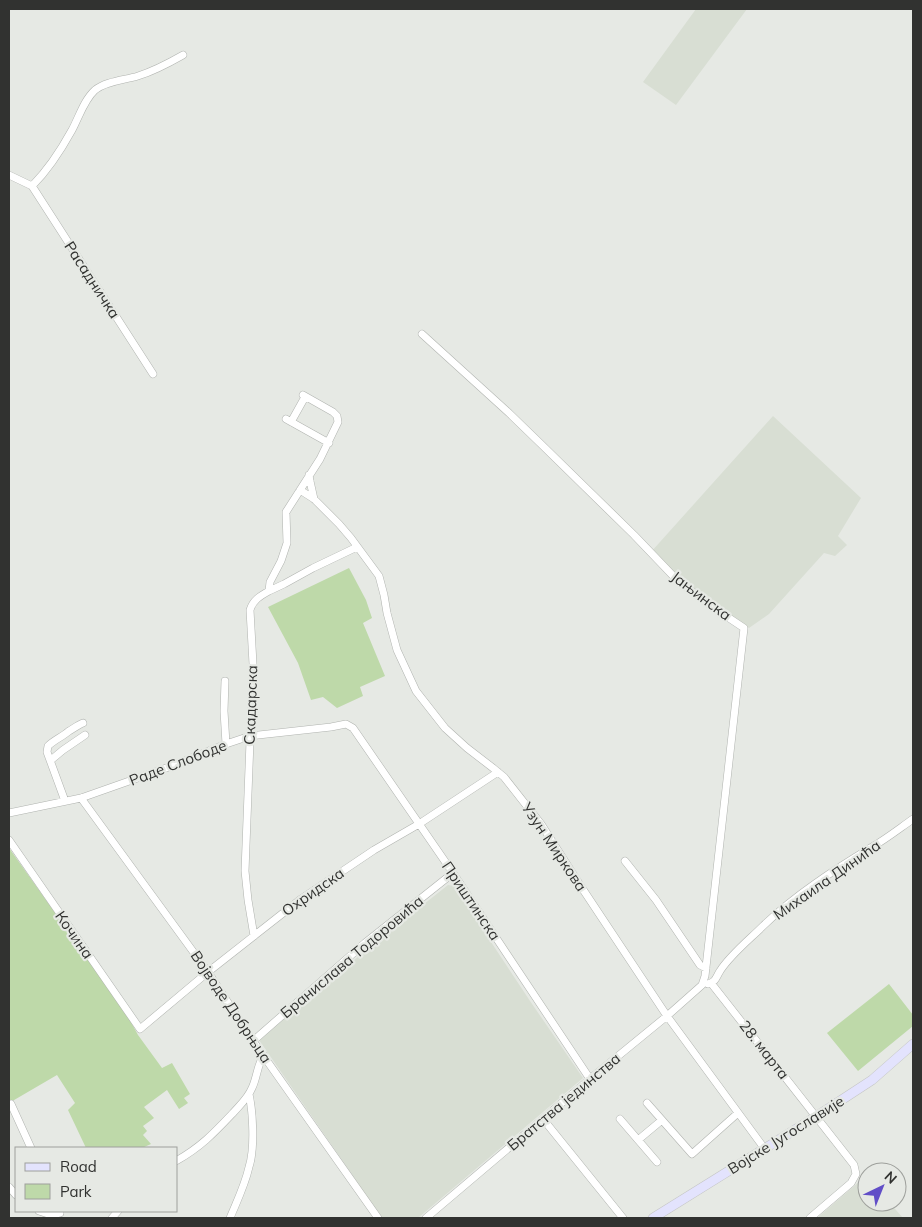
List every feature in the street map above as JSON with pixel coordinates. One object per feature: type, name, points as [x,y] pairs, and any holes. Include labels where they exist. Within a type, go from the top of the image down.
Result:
[{"type":"main road","name":"Војске Југославије","points":[[653,1218],[872,1080],[913,1044]]},
{"type":"street","points":[[32,186],[62,147],[88,99],[96,90],[102,86],[153,71],[184,55]]},
{"type":"street","name":"Расадничка","points":[[9,174],[32,186],[152,374]]},
{"type":"street","name":"Јањинска","points":[[422,334],[509,413],[678,581],[744,628],[706,968],[702,985]]},
{"type":"street","name":"Скадарска","points":[[254,936],[245,871],[253,664],[250,610],[257,598],[268,591],[270,582],[281,561],[287,537],[286,512],[320,459],[329,443],[338,422],[337,416],[333,412],[304,396],[288,421],[329,443]]},
{"type":"street","points":[[309,474],[314,499]]},
{"type":"street","name":"Узун Миркова","points":[[300,490],[314,499],[339,524],[379,576],[397,650],[416,691],[445,728],[504,777],[541,824],[667,1016],[764,1148]]},
{"type":"street","points":[[268,591],[357,547]]},
{"type":"street","points":[[225,681],[226,744]]},
{"type":"street","points":[[65,801],[47,752],[48,746],[75,726],[84,723]]},
{"type":"street","name":"Раде Слободе","points":[[9,813],[82,798],[250,736],[349,725]]},
{"type":"street","name":"Приштинска","points":[[349,725],[353,728],[453,873],[590,1079]]},
{"type":"street","points":[[51,760],[85,735]]},
{"type":"street","name":"Охридска","points":[[140,1029],[208,972],[301,899],[374,850],[419,824],[498,772]]},
{"type":"street","name":"Војводе Добрњца","points":[[82,798],[208,972],[253,1041],[378,1218]]},
{"type":"street","name":"Михаила Динића","points":[[712,983],[720,970],[776,913],[835,870],[913,819]]},
{"type":"street","name":"Кочина","points":[[9,840],[140,1029]]},
{"type":"street","points":[[625,861],[656,900],[700,965],[706,968]]},
{"type":"street","name":"Бранислава Тодоровића","points":[[253,1041],[365,943],[453,873]]},
{"type":"street","points":[[702,985],[712,983]]},
{"type":"street","name":"28. марта","points":[[712,983],[854,1165],[856,1174],[851,1183],[810,1218]]},
{"type":"street","name":"Братства јединства","points":[[426,1218],[702,985]]},
{"type":"street","points":[[178,1160],[210,1137],[249,1094],[264,1055]]},
{"type":"street","points":[[230,1218],[250,1166],[252,1149],[249,1094]]},
{"type":"street","points":[[648,1103],[692,1154],[738,1113]]},
{"type":"street","points":[[10,1105],[31,1147]]},
{"type":"street","points":[[543,1119],[623,1218]]},
{"type":"street","points":[[620,1119],[657,1162]]},
{"type":"street","points":[[638,1140],[662,1120]]},
{"type":"street","points":[[42,1212],[52,1215],[61,1214]]},
{"type":"shaded area","points":[[696,9],[747,9],[676,105],[643,82]]},
{"type":"shaded area","points":[[773,416],[861,498],[838,536],[847,545],[835,556],[824,553],[769,614],[749,628],[711,604],[677,578],[651,552]]},
{"type":"shaded area","points":[[448,885],[454,886],[583,1078],[418,1218],[382,1218],[259,1040],[365,951]]},
{"type":"shaded area","points":[[857,1184],[857,1212],[898,1212],[903,1218],[817,1218]]},
{"type":"green space","points":[[349,568],[366,600],[372,618],[363,623],[385,676],[360,687],[363,696],[337,708],[323,697],[311,700],[298,663],[268,607]]},
{"type":"green space","points":[[9,848],[125,1011],[138,1035],[162,1068],[172,1063],[190,1094],[184,1098],[188,1103],[179,1109],[167,1090],[144,1107],[154,1118],[143,1126],[147,1131],[143,1135],[151,1144],[144,1147],[86,1147],[68,1110],[75,1103],[57,1075],[9,1103]]},
{"type":"green space","points":[[889,984],[913,1015],[913,1026],[858,1071],[827,1033]]}]
